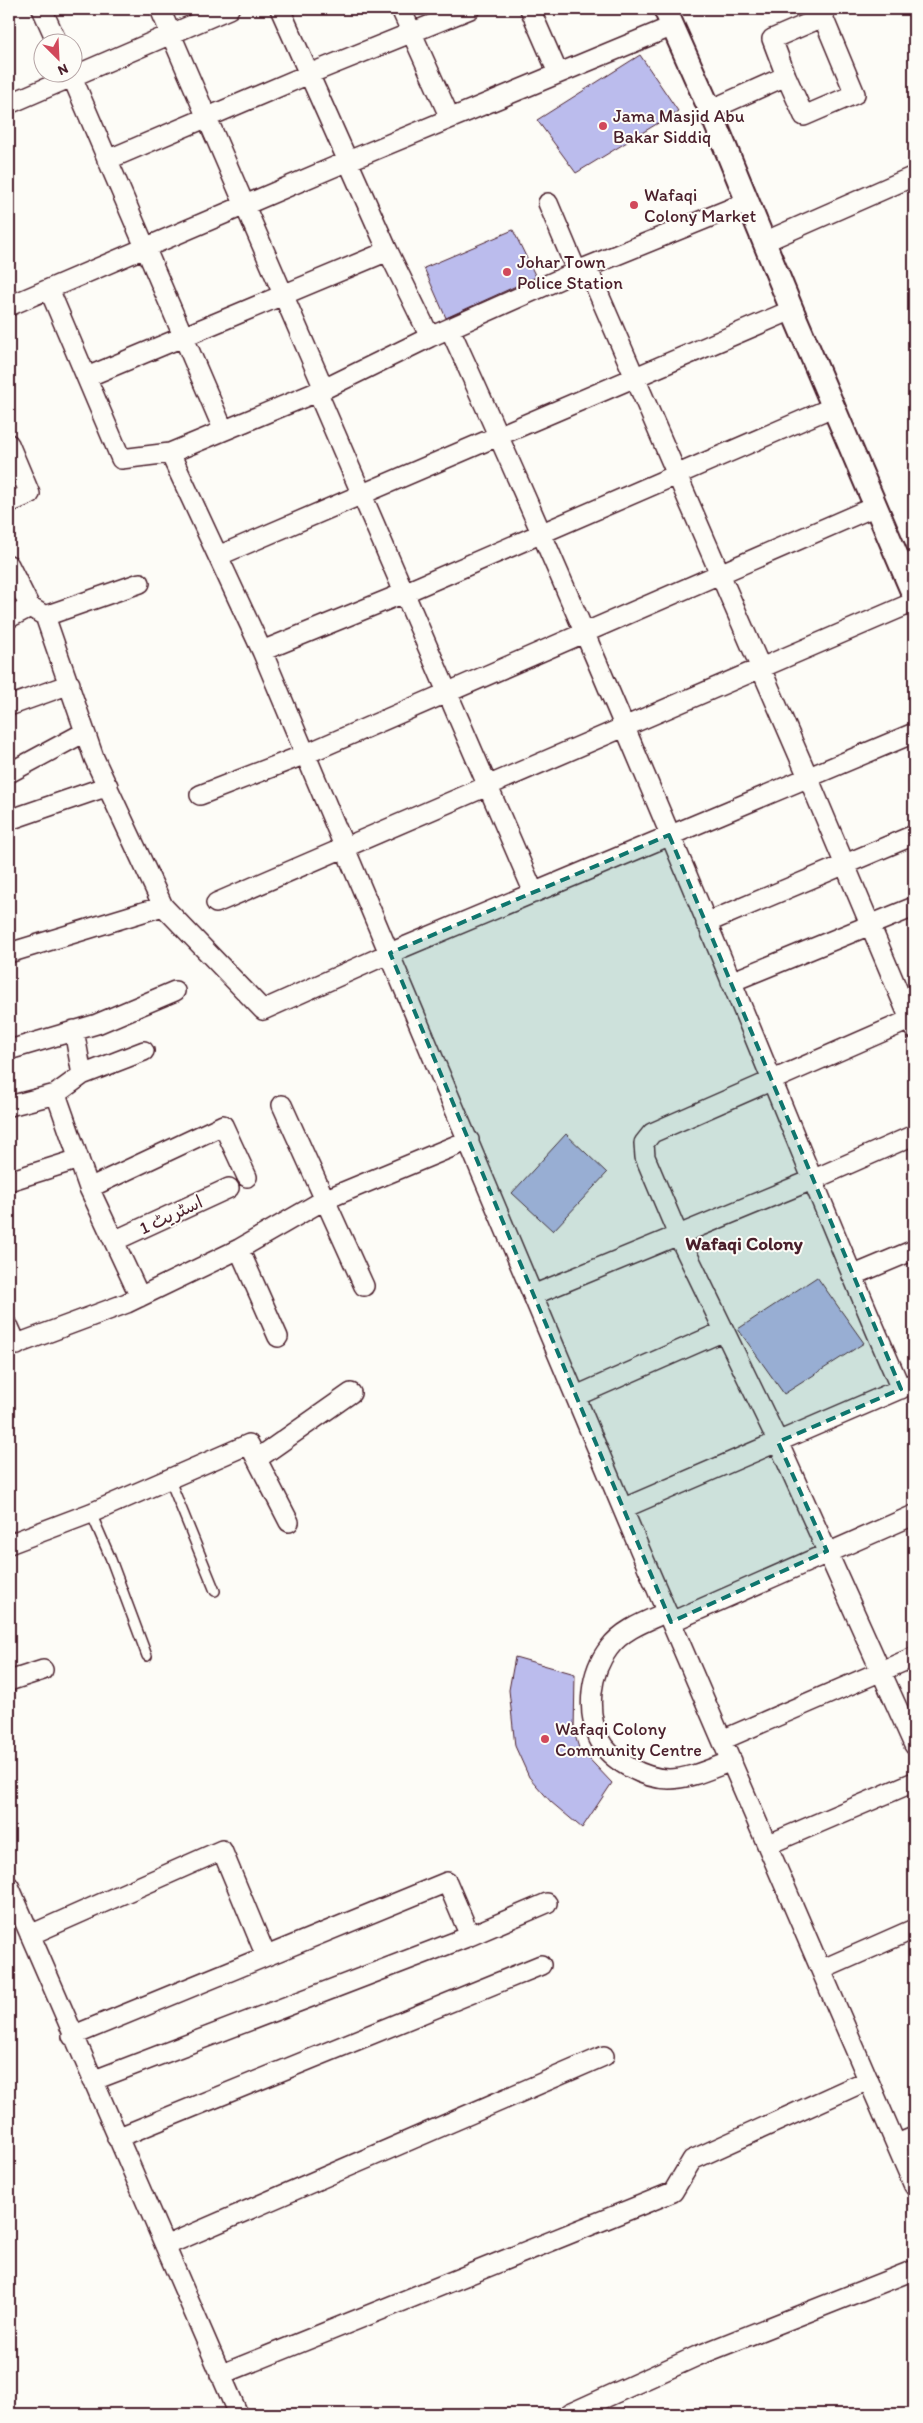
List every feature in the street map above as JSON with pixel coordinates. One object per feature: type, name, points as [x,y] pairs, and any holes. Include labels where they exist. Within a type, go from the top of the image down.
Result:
[{"type":"street","points":[[42,9],[52,32]]},
{"type":"street","points":[[160,9],[244,206],[285,295],[362,494],[534,893]]},
{"type":"street","points":[[82,70],[229,9]]},
{"type":"street","points":[[280,9],[388,251],[430,337]]},
{"type":"street","points":[[401,9],[450,118]]},
{"type":"street","points":[[107,160],[309,74],[470,9]]},
{"type":"street","points":[[530,9],[558,73]]},
{"type":"street","points":[[823,16],[855,94],[804,116],[786,76],[772,39],[823,16]]},
{"type":"street","points":[[9,306],[558,73],[669,18],[710,110],[833,407],[913,590],[760,670],[216,903]]},
{"type":"street","points":[[710,110],[786,76]]},
{"type":"street","points":[[9,104],[55,82]]},
{"type":"street","points":[[73,82],[223,429]]},
{"type":"street","points":[[764,242],[914,176]]},
{"type":"street","points":[[48,289],[121,459],[170,453],[223,429],[321,390],[430,337],[582,270],[747,202]]},
{"type":"street","points":[[548,203],[633,378],[913,1022],[772,1080],[652,1133],[644,1143],[645,1157],[678,1235],[778,1442],[914,1745]]},
{"type":"street","points":[[87,377],[388,251]]},
{"type":"street","points":[[218,556],[792,310]]},
{"type":"street","points":[[450,329],[499,435],[625,728],[852,1276],[908,1386],[624,1508]]},
{"type":"street","points":[[262,651],[404,593],[833,407]]},
{"type":"street","points":[[9,444],[30,494],[9,503]]},
{"type":"street","points":[[170,453],[262,651],[669,1617],[868,2080],[906,2140],[914,2186]]},
{"type":"street","points":[[200,795],[306,754],[718,573],[876,506]]},
{"type":"street","points":[[9,565],[37,611],[70,684],[85,732],[163,906],[263,1010],[390,953],[914,733]]},
{"type":"street","points":[[9,618],[140,583]]},
{"type":"street","points":[[9,706],[70,684]]},
{"type":"street","points":[[9,773],[85,732]]},
{"type":"street","points":[[9,820],[108,786]]},
{"type":"street","points":[[706,923],[914,835]]},
{"type":"street","points":[[9,953],[163,906]]},
{"type":"street","points":[[731,982],[914,907]]},
{"type":"street","points":[[9,1050],[97,1024],[175,990]]},
{"type":"street","points":[[74,1030],[82,1075]]},
{"type":"street","points":[[9,1106],[56,1094],[82,1075],[144,1051]]},
{"type":"street","points":[[56,1094],[89,1188],[140,1298]]},
{"type":"street","points":[[282,1105],[364,1286]]},
{"type":"street","points":[[89,1188],[223,1125],[247,1177]]},
{"type":"street","points":[[533,1295],[812,1180],[914,1135]]},
{"type":"street","points":[[9,1327],[13,1346],[140,1298],[239,1249],[324,1200],[469,1140]]},
{"type":"street","points":[[9,1181],[79,1159]]},
{"type":"street","name":"اسٹریٹ 1","points":[[114,1241],[229,1188]]},
{"type":"street","points":[[239,1249],[278,1337]]},
{"type":"street","points":[[852,1276],[914,1250]]},
{"type":"street","points":[[576,1396],[724,1331]]},
{"type":"street","points":[[257,1459],[351,1393]]},
{"type":"street","points":[[9,1544],[90,1513],[249,1444],[289,1522]]},
{"type":"street","points":[[732,1761],[698,1774],[670,1779],[645,1776],[620,1762],[600,1740],[591,1710],[594,1675],[609,1648],[632,1628],[669,1617],[914,1515]]},
{"type":"street","points":[[722,1740],[881,1673],[914,1657]]},
{"type":"street","points":[[9,1681],[42,1670]]},
{"type":"street","points":[[768,1845],[914,1782]]},
{"type":"street","points":[[30,1935],[222,1850],[266,1956]]},
{"type":"street","points":[[72,2036],[447,1882],[470,1936]]},
{"type":"street","points":[[9,1886],[72,2036],[238,2414]]},
{"type":"street","points":[[92,2081],[470,1936],[547,1903]]},
{"type":"street","points":[[821,1970],[914,1929]]},
{"type":"street","points":[[118,2138],[541,1965]]},
{"type":"street","points":[[165,2246],[604,2056]]},
{"type":"street","points":[[220,2375],[673,2192],[692,2160],[868,2080]]},
{"type":"street","points":[[569,2414],[698,2356],[914,2270]]},
{"type":"lane","points":[[169,1478],[215,1591]]},
{"type":"lane","points":[[90,1513],[110,1557],[147,1656]]},
{"type":"highlighted area","points":[[669,835],[901,1389],[778,1442],[827,1551],[671,1622],[390,953]]},
{"type":"building","points":[[640,55],[678,111],[576,173],[537,120]]},
{"type":"building","points":[[513,230],[536,277],[446,318],[424,268]]},
{"type":"building","points":[[566,1134],[607,1173],[553,1231],[512,1193]]},
{"type":"building","points":[[817,1277],[864,1343],[784,1394],[738,1329]]},
{"type":"building","name":"Wafaqi Colony Community Centre","points":[[515,1657],[575,1674],[574,1732],[579,1748],[612,1783],[582,1828],[551,1802],[529,1777],[515,1746],[509,1690]]},
{"type":"place","name":"Jama Masjid Abu Bakar Siddiq","points":[[603,126]]},
{"type":"place","name":"Wafaqi Colony Market","points":[[634,205]]},
{"type":"place","name":"Johar Town Police Station","points":[[507,272]]},
{"type":"place","name":"Wafaqi Colony Community Centre","points":[[545,1739]]},
{"type":"district","name":"Wafaqi Colony","points":[[744,1243]]}]
